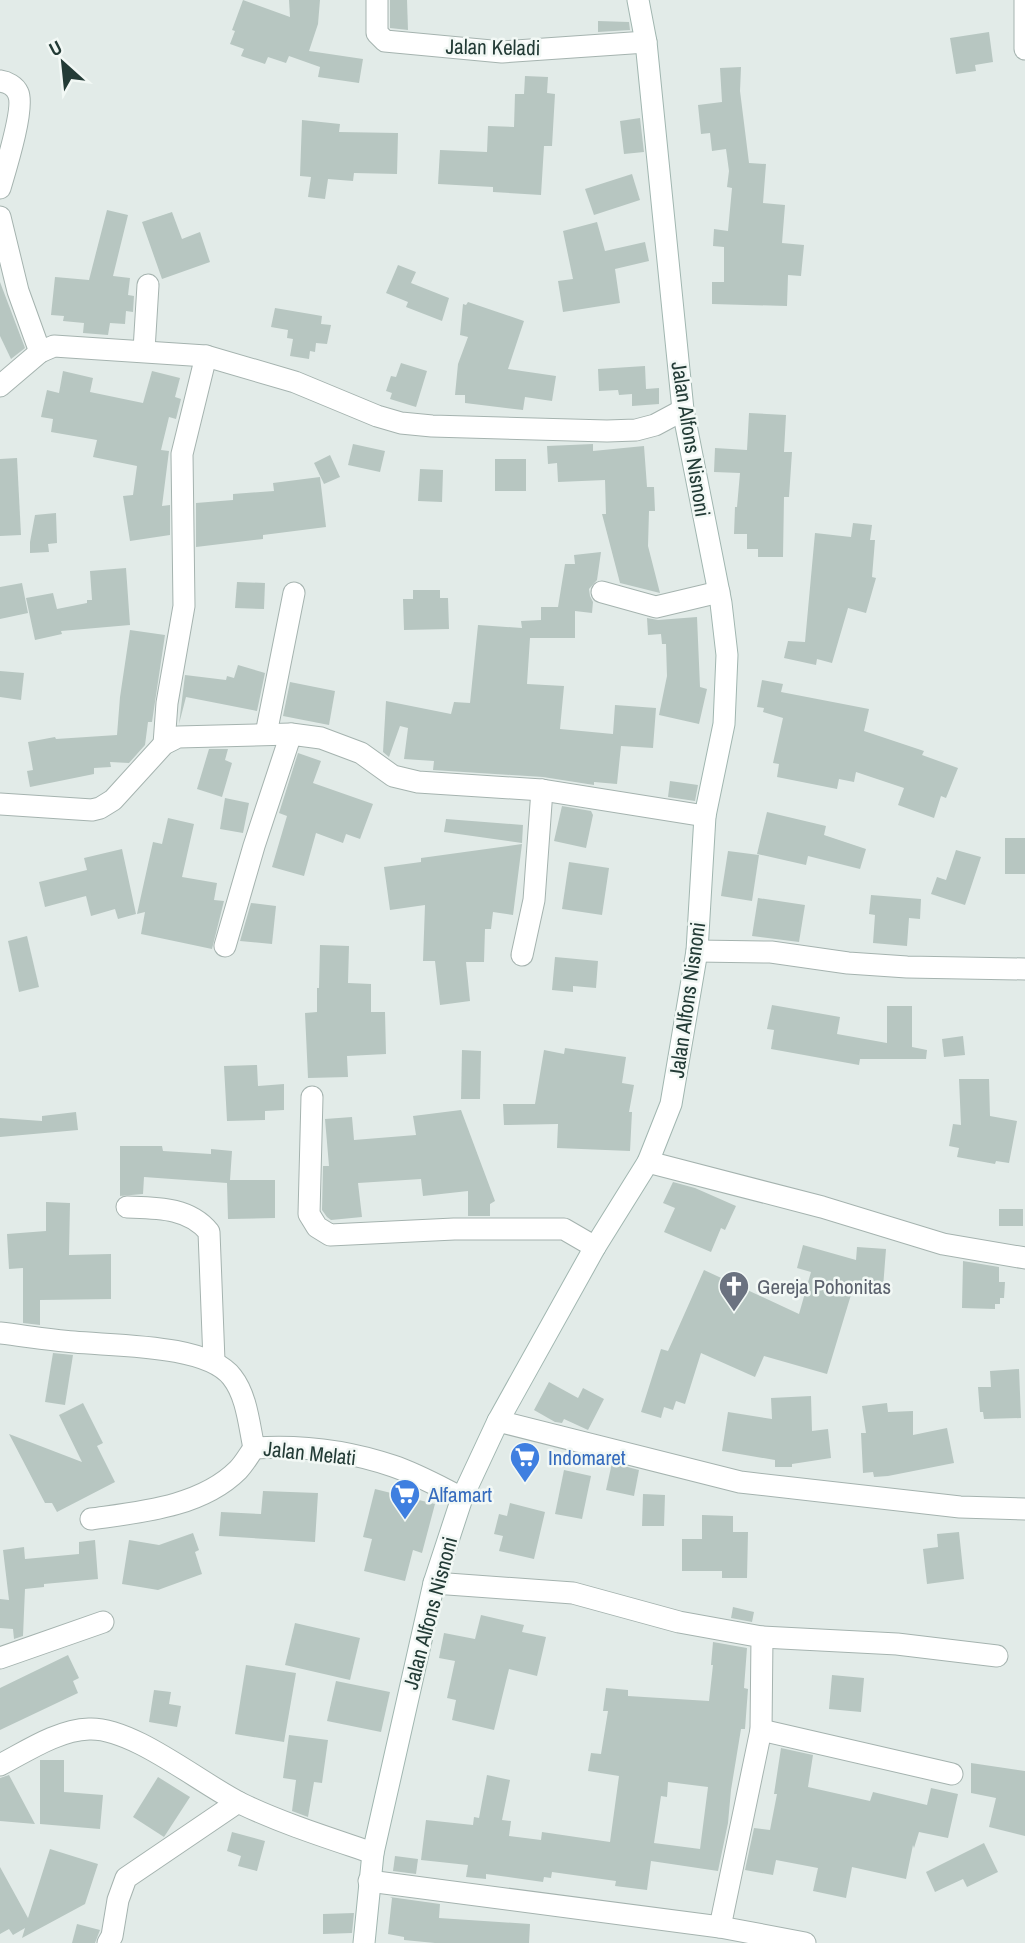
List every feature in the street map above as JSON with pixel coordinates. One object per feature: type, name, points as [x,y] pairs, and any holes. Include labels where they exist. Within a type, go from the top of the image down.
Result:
[{"type":"street","name":"Jalan Keladi","points":[[377,0],[377,33],[384,41],[502,52],[646,42]]},
{"type":"street","name":"Jalan Alfons Nisnoni","points":[[364,1943],[373,1853],[433,1583],[463,1498],[498,1421],[595,1247],[648,1162],[671,1104],[697,951],[705,817],[724,724],[727,655],[719,592],[683,410],[646,42],[638,0]]},
{"type":"street","points":[[1025,0],[1025,49]]},
{"type":"street","points":[[0,81],[13,86],[20,98],[12,144],[0,188]]},
{"type":"street","points":[[0,217],[18,292],[40,352]]},
{"type":"street","points":[[145,350],[148,285]]},
{"type":"street","points":[[0,386],[40,352],[54,346],[206,356],[295,382],[377,416],[401,423],[636,430],[655,425],[683,410]]},
{"type":"street","points":[[164,744],[167,703],[184,606],[183,454],[206,356]]},
{"type":"street","points":[[602,592],[656,607],[719,592]]},
{"type":"street","points":[[266,734],[294,593]]},
{"type":"street","points":[[0,804],[92,810],[113,800],[164,744],[178,737],[291,734],[321,738],[361,752],[393,776],[405,779],[542,790],[705,817]]},
{"type":"street","points":[[225,946],[291,734]]},
{"type":"street","points":[[522,955],[534,900],[542,790]]},
{"type":"street","points":[[697,951],[771,952],[907,967],[1025,969]]},
{"type":"street","points":[[312,1097],[309,1214],[317,1227],[330,1234],[454,1229],[564,1229],[595,1247]]},
{"type":"street","points":[[648,1162],[822,1207],[943,1244],[1025,1258]]},
{"type":"street","points":[[127,1207],[169,1209],[201,1222],[209,1232],[214,1362]]},
{"type":"street","name":"Jalan Melati","points":[[0,1333],[176,1351],[214,1362],[232,1376],[241,1392],[254,1448],[280,1446],[334,1452],[394,1466],[463,1498]]},
{"type":"street","points":[[498,1421],[740,1482],[960,1507],[1025,1509]]},
{"type":"street","points":[[91,1519],[153,1510],[193,1497],[220,1484],[239,1469],[254,1448]]},
{"type":"street","points":[[433,1583],[573,1593],[679,1622],[762,1637],[897,1644],[997,1656]]},
{"type":"street","points":[[0,1658],[103,1622]]},
{"type":"street","points":[[720,1927],[761,1730],[762,1637]]},
{"type":"street","points":[[0,1765],[56,1737],[88,1728],[113,1731],[136,1741],[238,1802],[373,1853]]},
{"type":"street","points":[[761,1730],[952,1774]]},
{"type":"street","points":[[108,1943],[126,1878],[238,1802]]},
{"type":"street","points":[[369,1881],[720,1927],[805,1943]]},
{"type":"building","points":[[243,0],[290,17],[289,0],[320,0],[318,24],[309,51],[363,59],[359,83],[318,77],[320,67],[289,56],[286,63],[268,57],[265,64],[241,56],[244,49],[230,44]]},
{"type":"building","points":[[390,0],[407,0],[408,30],[390,28]]},
{"type":"building","points":[[598,21],[629,22],[630,30],[598,32]]},
{"type":"building","points":[[989,32],[993,62],[975,65],[976,71],[956,74],[950,38]]},
{"type":"building","points":[[741,67],[740,91],[749,163],[766,164],[763,203],[785,205],[782,243],[804,245],[801,276],[788,275],[787,306],[712,304],[712,282],[724,282],[724,247],[713,246],[714,229],[728,231],[732,188],[727,187],[729,171],[726,149],[712,151],[710,133],[701,134],[698,105],[722,102],[720,68]]},
{"type":"building","points":[[525,76],[548,77],[547,93],[555,94],[552,146],[544,146],[541,195],[493,192],[493,187],[438,184],[440,150],[487,152],[488,126],[514,127],[515,94],[524,94]]},
{"type":"building","points":[[640,118],[644,152],[624,154],[620,121]]},
{"type":"building","points":[[302,120],[340,124],[339,132],[398,133],[397,174],[354,173],[353,181],[328,179],[325,199],[308,197],[311,177],[300,176]]},
{"type":"building","points":[[632,174],[640,200],[594,215],[585,189]]},
{"type":"building","points":[[107,210],[128,215],[113,276],[130,278],[128,295],[134,296],[133,312],[126,311],[125,324],[110,323],[108,335],[83,333],[84,323],[63,321],[64,316],[51,315],[55,277],[89,280]]},
{"type":"building","points":[[172,212],[182,239],[200,232],[210,262],[162,279],[142,222]]},
{"type":"building","points":[[597,222],[605,251],[645,242],[649,261],[615,269],[620,303],[563,312],[558,281],[573,279],[563,231]]},
{"type":"building","points":[[398,265],[416,272],[411,283],[449,298],[442,321],[406,307],[408,302],[386,293]]},
{"type":"building","points":[[0,282],[25,348],[11,359],[0,336]]},
{"type":"building","points":[[468,302],[524,321],[508,369],[556,376],[552,401],[525,397],[523,410],[465,403],[465,395],[455,395],[458,364],[468,337],[460,335],[463,304]]},
{"type":"building","points":[[275,308],[322,316],[321,324],[331,325],[327,344],[316,343],[315,352],[310,351],[309,359],[290,356],[293,339],[287,338],[288,330],[271,327]]},
{"type":"building","points":[[401,363],[427,371],[416,407],[390,399],[392,393],[386,391],[391,376],[396,377]]},
{"type":"building","points":[[645,366],[646,389],[659,388],[659,404],[632,406],[632,394],[619,395],[618,390],[599,391],[598,369]]},
{"type":"building","points":[[63,371],[93,378],[90,392],[143,403],[152,371],[180,378],[175,397],[181,399],[176,419],[169,417],[161,450],[169,451],[162,506],[170,505],[170,535],[130,541],[123,496],[133,495],[137,466],[93,457],[97,440],[51,432],[53,419],[41,417],[47,390],[59,393]]},
{"type":"building","points":[[749,413],[786,415],[784,452],[792,452],[789,497],[784,497],[783,557],[758,557],[758,549],[747,549],[747,534],[734,534],[740,473],[714,472],[715,448],[747,450]]},
{"type":"building","points":[[353,444],[385,451],[380,472],[348,465]]},
{"type":"building","points":[[593,444],[593,451],[644,446],[647,487],[654,487],[655,511],[649,511],[648,546],[660,593],[620,583],[602,514],[606,514],[605,480],[558,482],[557,463],[548,464],[547,446]]},
{"type":"building","points":[[330,455],[340,477],[324,484],[314,463]]},
{"type":"building","points":[[17,458],[21,535],[0,536],[0,459]]},
{"type":"building","points":[[495,459],[526,459],[526,491],[495,491]]},
{"type":"building","points":[[420,469],[443,470],[442,502],[418,501]]},
{"type":"building","points":[[320,477],[326,527],[263,535],[263,539],[196,547],[196,503],[233,500],[233,494],[274,491],[273,483]]},
{"type":"building","points":[[56,513],[57,543],[48,544],[49,552],[30,553],[35,515]]},
{"type":"building","points":[[853,523],[872,525],[870,540],[875,540],[872,577],[876,578],[866,613],[848,608],[832,663],[817,659],[816,665],[784,658],[788,641],[805,642],[815,533],[851,537]]},
{"type":"building","points":[[601,552],[597,580],[589,589],[593,602],[592,613],[575,611],[575,638],[530,638],[527,684],[564,686],[560,729],[613,734],[615,705],[656,708],[653,748],[621,746],[617,784],[594,782],[594,785],[543,777],[433,770],[434,761],[404,759],[408,728],[400,726],[389,757],[383,752],[386,701],[451,714],[454,702],[470,703],[478,625],[522,628],[521,621],[541,620],[541,607],[558,607],[565,564],[575,564],[574,555]]},
{"type":"building","points":[[126,568],[130,625],[61,631],[62,634],[35,640],[26,598],[53,593],[57,609],[87,603],[87,600],[92,600],[90,571]]},
{"type":"building","points":[[237,582],[265,583],[264,609],[235,608]]},
{"type":"building","points":[[22,583],[28,613],[0,619],[0,587]]},
{"type":"building","points":[[413,590],[440,590],[440,598],[448,598],[449,629],[404,630],[403,599],[413,599]]},
{"type":"building","points":[[697,617],[700,687],[707,689],[699,724],[659,715],[667,676],[666,644],[662,644],[661,634],[648,635],[647,618],[658,620]]},
{"type":"building","points":[[130,630],[165,635],[152,722],[148,722],[145,745],[129,763],[110,762],[111,767],[94,768],[94,774],[30,787],[27,771],[33,770],[28,742],[55,737],[117,735]]},
{"type":"building","points":[[238,665],[265,673],[257,711],[186,697],[179,724],[185,675],[226,680],[227,676],[234,678]]},
{"type":"building","points":[[0,671],[24,673],[21,700],[0,697]]},
{"type":"building","points":[[762,680],[783,684],[781,692],[869,709],[864,731],[924,751],[922,755],[958,768],[946,798],[941,796],[934,818],[898,805],[904,788],[856,772],[854,782],[839,779],[837,789],[777,777],[779,764],[773,763],[783,718],[763,712],[764,708],[757,707]]},
{"type":"building","points":[[290,682],[335,691],[329,725],[283,716]]},
{"type":"building","points":[[209,749],[228,749],[225,760],[232,763],[222,797],[197,789]]},
{"type":"building","points":[[298,753],[321,761],[313,783],[373,804],[360,839],[346,834],[343,843],[316,833],[304,876],[272,867],[287,816],[279,813]]},
{"type":"building","points":[[670,781],[698,785],[695,801],[668,797]]},
{"type":"building","points":[[225,798],[249,803],[243,833],[220,829]]},
{"type":"building","points":[[562,806],[591,811],[593,815],[586,848],[554,841]]},
{"type":"building","points":[[767,812],[826,826],[824,835],[866,849],[860,869],[808,856],[806,865],[757,854]]},
{"type":"building","points":[[168,818],[194,824],[182,877],[217,883],[214,900],[224,901],[212,949],[141,934],[145,912],[137,914],[153,842],[162,844]]},
{"type":"building","points":[[446,819],[523,825],[522,843],[444,832]]},
{"type":"building","points":[[1005,838],[1025,838],[1025,874],[1005,874]]},
{"type":"building","points":[[522,844],[513,915],[493,912],[491,929],[485,929],[484,962],[466,962],[470,1001],[440,1005],[435,961],[423,961],[425,905],[390,910],[384,867],[421,862],[421,858]]},
{"type":"building","points":[[122,849],[136,914],[118,919],[115,909],[91,916],[86,896],[45,907],[39,882],[87,870],[84,858]]},
{"type":"building","points":[[956,850],[981,857],[965,905],[931,894],[937,877],[946,880]]},
{"type":"building","points":[[728,851],[759,855],[752,901],[721,896]]},
{"type":"building","points":[[569,862],[609,868],[602,915],[562,909]]},
{"type":"building","points":[[871,895],[921,899],[920,919],[909,918],[907,946],[873,943],[875,915],[869,914]]},
{"type":"building","points":[[758,898],[805,905],[799,942],[752,936]]},
{"type":"building","points":[[251,903],[276,906],[272,944],[240,941]]},
{"type":"building","points":[[27,936],[39,987],[19,992],[8,941]]},
{"type":"building","points":[[320,945],[349,946],[348,983],[371,984],[371,1012],[385,1012],[386,1054],[347,1056],[348,1077],[308,1078],[305,1013],[317,1012]]},
{"type":"building","points":[[555,957],[598,961],[596,988],[573,986],[573,992],[552,990]]},
{"type":"building","points":[[772,1005],[840,1017],[837,1034],[887,1043],[887,1006],[912,1006],[912,1047],[927,1050],[926,1059],[860,1059],[859,1065],[771,1049],[774,1030],[767,1029]]},
{"type":"building","points":[[963,1036],[965,1055],[944,1057],[942,1039]]},
{"type":"building","points":[[565,1048],[626,1057],[622,1083],[634,1085],[629,1112],[632,1112],[630,1151],[557,1148],[558,1124],[504,1125],[503,1104],[535,1104],[544,1050],[564,1054]]},
{"type":"building","points":[[462,1050],[481,1051],[480,1099],[461,1099]]},
{"type":"building","points":[[257,1065],[258,1086],[284,1084],[284,1110],[265,1111],[265,1120],[227,1121],[224,1066]]},
{"type":"building","points":[[959,1079],[989,1079],[990,1116],[1017,1121],[1009,1163],[996,1161],[995,1164],[957,1157],[959,1148],[949,1146],[953,1124],[961,1125]]},
{"type":"building","points":[[461,1110],[495,1201],[490,1204],[490,1216],[468,1216],[468,1191],[423,1196],[421,1179],[358,1183],[362,1217],[331,1220],[327,1217],[322,1210],[323,1166],[329,1166],[325,1119],[352,1117],[354,1140],[416,1135],[413,1116]]},
{"type":"building","points":[[76,1112],[78,1130],[0,1137],[0,1118],[42,1121],[42,1116]]},
{"type":"building","points":[[120,1146],[162,1146],[163,1151],[211,1154],[211,1149],[232,1151],[230,1180],[275,1180],[275,1218],[228,1219],[227,1183],[144,1177],[143,1194],[120,1196]]},
{"type":"building","points":[[673,1182],[695,1188],[736,1206],[725,1230],[721,1228],[711,1252],[664,1232],[675,1208],[663,1203]]},
{"type":"building","points":[[46,1202],[70,1203],[69,1255],[111,1254],[111,1299],[40,1300],[40,1325],[23,1323],[23,1268],[9,1269],[7,1234],[46,1231]]},
{"type":"building","points":[[999,1209],[1023,1209],[1023,1226],[999,1226]]},
{"type":"building","points":[[803,1245],[856,1260],[857,1247],[886,1249],[883,1288],[854,1285],[827,1374],[764,1356],[755,1377],[701,1353],[685,1404],[676,1401],[673,1410],[664,1407],[661,1418],[641,1412],[661,1349],[668,1351],[704,1270],[799,1314],[811,1272],[797,1268]]},
{"type":"building","points":[[963,1261],[999,1267],[999,1282],[1005,1282],[1004,1298],[1000,1298],[1000,1304],[995,1304],[995,1309],[962,1308]]},
{"type":"building","points":[[53,1353],[73,1355],[65,1405],[45,1402]]},
{"type":"building","points":[[1019,1369],[1021,1418],[984,1419],[983,1412],[980,1412],[978,1387],[991,1387],[990,1371]]},
{"type":"building","points":[[549,1382],[578,1398],[583,1388],[604,1399],[588,1430],[564,1419],[562,1423],[555,1422],[534,1410]]},
{"type":"building","points":[[811,1396],[812,1431],[828,1429],[831,1458],[792,1464],[792,1467],[775,1467],[775,1460],[722,1451],[728,1412],[772,1419],[771,1398]]},
{"type":"building","points":[[83,1403],[103,1443],[97,1446],[115,1482],[57,1512],[52,1503],[45,1503],[9,1434],[82,1462],[59,1415]]},
{"type":"building","points":[[887,1403],[888,1412],[913,1411],[913,1435],[947,1428],[954,1463],[888,1476],[874,1477],[873,1472],[863,1473],[861,1433],[866,1433],[862,1406]]},
{"type":"building","points":[[612,1463],[639,1470],[634,1496],[606,1490]]},
{"type":"building","points":[[564,1470],[591,1476],[582,1519],[555,1514]]},
{"type":"building","points":[[375,1489],[435,1504],[422,1553],[413,1550],[405,1581],[364,1571],[372,1539],[363,1537]]},
{"type":"building","points":[[263,1491],[318,1493],[315,1542],[219,1536],[221,1512],[261,1514]]},
{"type":"building","points":[[643,1494],[665,1495],[664,1526],[642,1526]]},
{"type":"building","points":[[510,1503],[545,1512],[534,1559],[499,1551],[503,1536],[494,1534],[499,1514],[507,1516]]},
{"type":"building","points":[[702,1515],[733,1516],[733,1532],[748,1532],[747,1578],[722,1578],[722,1571],[682,1571],[682,1539],[702,1539]]},
{"type":"building","points":[[959,1532],[964,1579],[927,1584],[923,1549],[938,1547],[937,1534]]},
{"type":"building","points":[[193,1533],[199,1550],[195,1552],[202,1574],[158,1590],[122,1584],[129,1540],[159,1545]]},
{"type":"building","points":[[95,1540],[98,1579],[44,1584],[44,1587],[25,1589],[23,1636],[14,1639],[13,1629],[0,1628],[0,1599],[9,1600],[3,1550],[24,1547],[25,1559],[79,1554],[79,1542]]},
{"type":"building","points":[[733,1607],[754,1612],[752,1622],[731,1618]]},
{"type":"building","points":[[481,1615],[524,1625],[522,1632],[546,1637],[537,1676],[509,1669],[494,1730],[452,1720],[456,1700],[447,1698],[455,1661],[439,1658],[444,1633],[475,1639]]},
{"type":"building","points":[[295,1623],[360,1638],[350,1680],[285,1665]]},
{"type":"building","points":[[713,1642],[747,1648],[745,1729],[741,1729],[728,1823],[718,1871],[651,1861],[647,1890],[615,1886],[616,1881],[552,1872],[551,1878],[544,1877],[543,1882],[486,1874],[486,1879],[466,1877],[468,1865],[421,1860],[426,1820],[473,1825],[474,1817],[479,1818],[487,1775],[510,1780],[502,1820],[511,1821],[509,1836],[541,1840],[542,1832],[610,1842],[619,1776],[588,1771],[591,1753],[601,1754],[608,1711],[603,1711],[606,1688],[628,1690],[628,1696],[709,1701]],"holes":[[[668,1782],[708,1787],[700,1849],[654,1843],[661,1796],[667,1797]]]},
{"type":"building","points":[[68,1655],[79,1678],[73,1681],[78,1693],[0,1730],[0,1688]]},
{"type":"building","points":[[246,1665],[296,1673],[284,1742],[235,1734]]},
{"type":"building","points":[[832,1675],[864,1678],[861,1712],[829,1709]]},
{"type":"building","points":[[336,1681],[390,1692],[381,1732],[327,1721]]},
{"type":"building","points":[[154,1690],[171,1692],[169,1704],[181,1706],[177,1727],[149,1722]]},
{"type":"building","points":[[289,1735],[328,1740],[322,1783],[314,1782],[308,1817],[292,1811],[296,1780],[283,1778]]},
{"type":"building","points":[[781,1748],[813,1755],[808,1787],[870,1801],[873,1792],[927,1805],[931,1788],[958,1794],[948,1838],[919,1832],[914,1848],[913,1845],[906,1879],[852,1867],[846,1898],[813,1891],[818,1868],[776,1860],[773,1875],[745,1870],[754,1828],[770,1830],[777,1794],[774,1794]]},
{"type":"building","points":[[40,1760],[64,1760],[64,1792],[103,1795],[100,1829],[40,1824]]},
{"type":"building","points":[[971,1763],[1025,1771],[1025,1836],[989,1827],[996,1798],[971,1793]]},
{"type":"building","points":[[9,1775],[35,1824],[0,1821],[0,1778]]},
{"type":"building","points":[[158,1777],[190,1797],[164,1837],[133,1817]]},
{"type":"building","points":[[232,1832],[265,1841],[257,1871],[238,1866],[241,1856],[227,1851]]},
{"type":"building","points":[[984,1843],[998,1872],[967,1887],[963,1879],[935,1892],[926,1872]]},
{"type":"building","points":[[50,1849],[98,1864],[85,1904],[22,1938],[25,1928],[13,1935],[9,1929],[0,1934],[0,1867],[28,1918]]},
{"type":"building","points":[[395,1856],[418,1859],[416,1874],[393,1871]]},
{"type":"building","points":[[390,1897],[440,1904],[439,1918],[530,1924],[529,1943],[435,1943],[404,1940],[404,1937],[388,1934]]},
{"type":"building","points":[[354,1913],[352,1933],[323,1934],[323,1914]]},
{"type":"building","points":[[77,1924],[100,1930],[95,1943],[72,1943]]},
{"type":"place","name":"Gereja Pohonitas","points":[[734,1313]]},
{"type":"place","name":"Indomaret","points":[[525,1484]]},
{"type":"place","name":"Alfamart","points":[[405,1521]]}]
